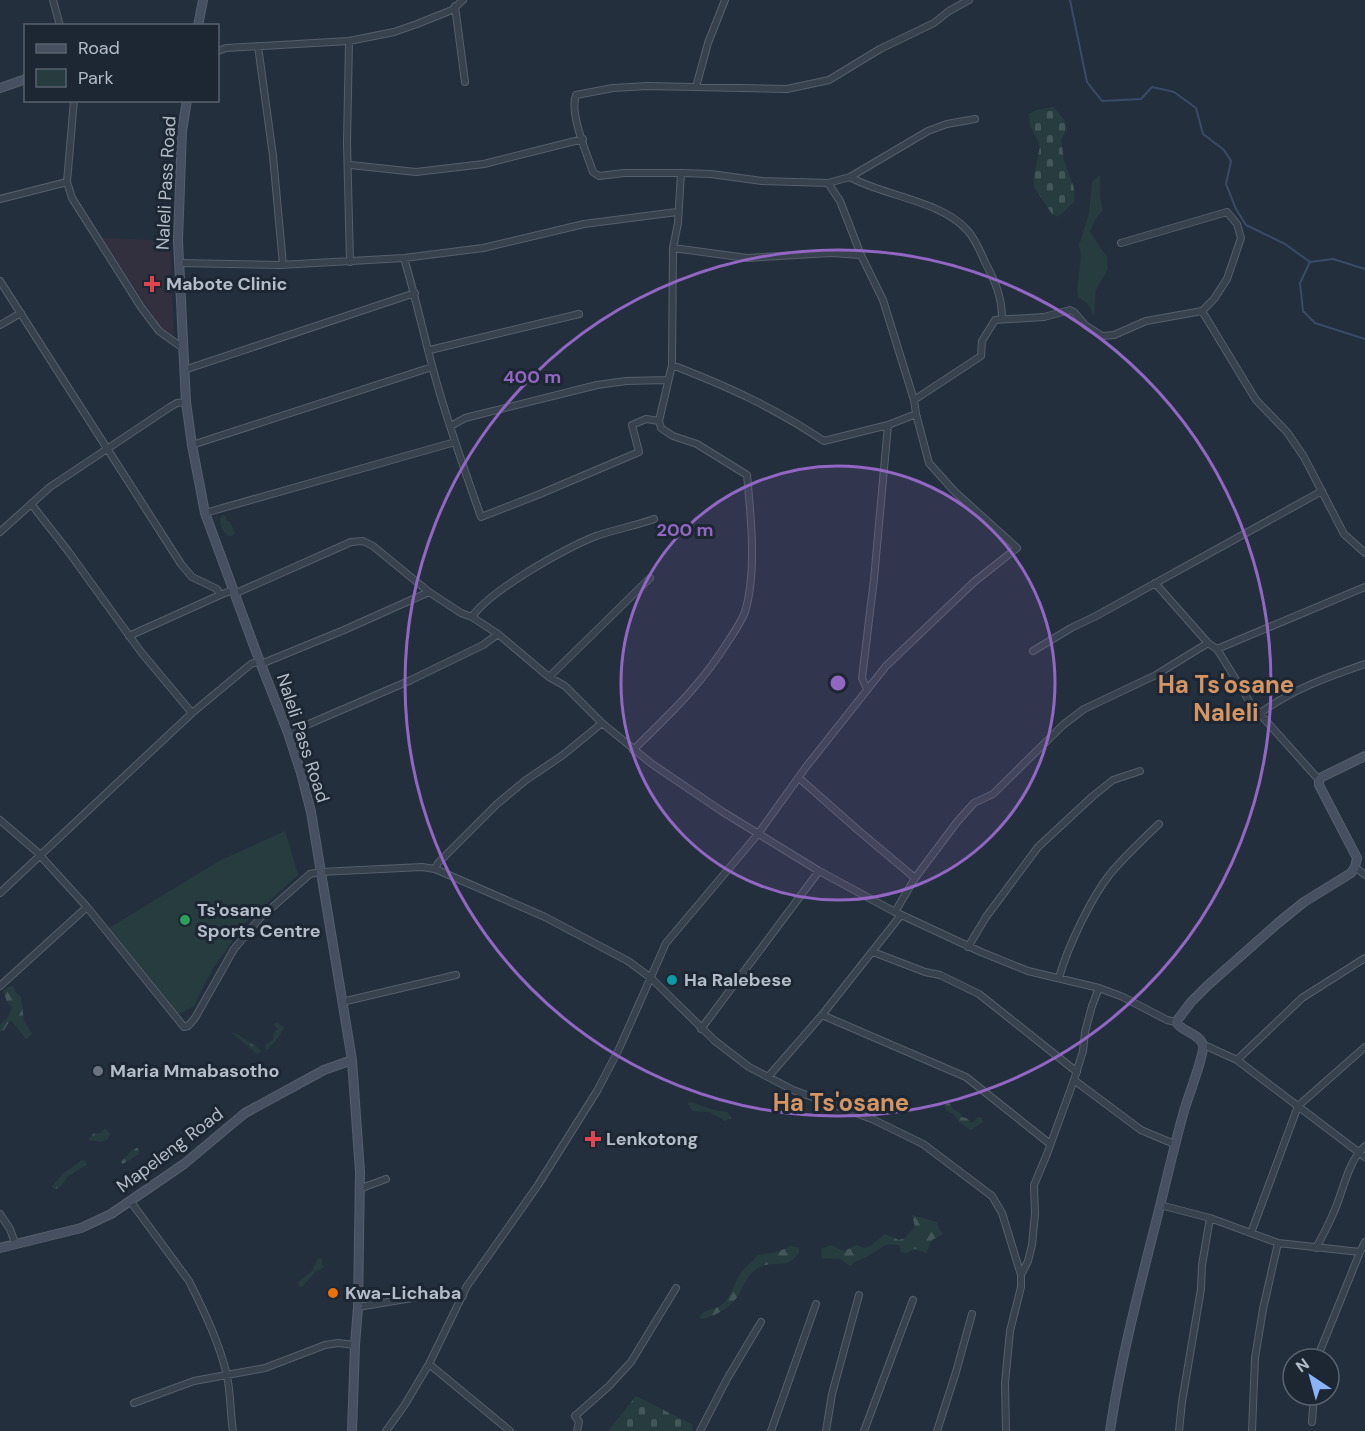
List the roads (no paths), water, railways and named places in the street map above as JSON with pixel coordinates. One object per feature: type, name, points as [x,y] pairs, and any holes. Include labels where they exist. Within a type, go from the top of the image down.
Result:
[{"type":"main road","points":[[198,24],[203,0]]},
{"type":"main road","points":[[0,88],[24,80]]},
{"type":"main road","name":"Naleli Pass Road","points":[[187,102],[182,131],[178,240],[186,402],[192,446],[205,513],[301,773],[311,812],[352,1060],[360,1172],[358,1307],[352,1431]]},
{"type":"main road","points":[[1110,1431],[1132,1316],[1174,1144],[1203,1052],[1199,1039],[1176,1022],[1191,1002],[1278,923],[1304,902],[1351,873],[1357,858],[1318,784],[1322,777],[1365,756]]},
{"type":"main road","name":"Mapeleng Road","points":[[0,1248],[81,1228],[130,1202],[184,1164],[245,1113],[324,1070],[352,1060]]},
{"type":"street","points":[[53,0],[59,24]]},
{"type":"street","points":[[219,51],[226,48],[349,41],[394,32],[452,10],[463,0]]},
{"type":"street","points":[[696,87],[708,43],[725,0]]},
{"type":"street","points":[[969,0],[934,23],[880,49],[829,80],[787,89],[648,86],[613,88],[579,93],[574,106],[593,172],[599,176],[624,173],[681,173],[711,174],[762,181],[828,183],[850,177],[928,131],[946,124],[975,119]]},
{"type":"street","points":[[455,6],[465,82]]},
{"type":"street","points":[[349,41],[348,143],[351,262]]},
{"type":"street","points":[[258,46],[273,156],[283,265]]},
{"type":"street","points":[[74,102],[67,182],[72,198],[141,307],[159,331],[183,348]]},
{"type":"street","points":[[350,165],[416,172],[484,164],[583,139]]},
{"type":"street","points":[[633,750],[688,696],[719,657],[744,614],[752,559],[747,475],[697,444],[673,436],[661,428],[659,421],[672,365],[673,248],[677,235],[681,173]]},
{"type":"street","points":[[850,177],[920,203],[969,231],[998,289],[1002,318]]},
{"type":"street","points":[[0,199],[67,182]]},
{"type":"street","points":[[387,1431],[429,1364],[467,1286],[534,1192],[597,1091],[619,1049],[666,943],[674,931],[758,834],[886,666],[980,577],[1017,548],[954,491],[929,464],[914,400],[883,300],[861,255],[840,201],[828,183]]},
{"type":"street","points":[[914,400],[981,356],[982,341],[995,320],[1044,317],[1070,310],[1102,336],[1114,335],[1146,321],[1202,311],[1227,279],[1241,238],[1238,224],[1227,212],[1121,243]]},
{"type":"street","points":[[179,263],[283,265],[404,258],[483,248],[584,224],[677,213]]},
{"type":"street","points":[[673,248],[747,258],[861,255]]},
{"type":"street","points":[[404,258],[430,350],[432,367],[481,517],[639,452],[632,425],[646,419],[659,421]]},
{"type":"street","points":[[0,281],[181,564],[192,577],[217,589],[220,595]]},
{"type":"street","points":[[184,370],[415,293]]},
{"type":"street","points":[[1202,311],[1256,400],[1287,432],[1344,534],[1365,554]]},
{"type":"street","points":[[0,325],[21,313]]},
{"type":"street","points":[[430,350],[579,314]]},
{"type":"street","points":[[672,365],[746,395],[824,441],[888,425],[916,414]]},
{"type":"street","points":[[192,446],[432,367]]},
{"type":"street","points":[[451,426],[465,418],[575,389],[626,381],[668,380]]},
{"type":"street","points":[[0,532],[50,487],[170,406],[186,402]]},
{"type":"street","points":[[867,689],[861,678],[874,579],[888,425]]},
{"type":"street","points":[[205,513],[455,442]]},
{"type":"street","points":[[1033,651],[1322,491]]},
{"type":"street","points":[[32,505],[68,550],[129,636],[192,713]]},
{"type":"street","points":[[472,616],[486,601],[540,565],[594,537],[654,519]]},
{"type":"street","points":[[129,636],[220,595],[234,592],[357,541],[363,541],[373,546],[429,592],[461,613],[472,616],[498,634],[549,677],[565,686],[633,750],[723,812],[819,871],[898,914],[968,946],[1028,971],[1099,988],[1123,997],[1167,1020],[1176,1022]]},
{"type":"street","points":[[549,677],[650,578]]},
{"type":"street","points":[[1155,583],[1208,643],[1217,649],[1259,714],[1319,780]]},
{"type":"street","points":[[1217,649],[1365,587]]},
{"type":"street","points":[[0,893],[192,713],[244,669],[344,630],[429,592]]},
{"type":"street","points":[[288,733],[411,680],[483,645],[498,634]]},
{"type":"street","points":[[768,1077],[873,952],[898,914],[915,878],[974,803],[993,794],[1063,725],[1084,709],[1156,675],[1208,643]]},
{"type":"street","points":[[1259,714],[1275,702],[1316,681],[1365,664]]},
{"type":"street","points":[[435,869],[438,863],[497,804],[602,723]]},
{"type":"street","points":[[968,946],[986,917],[1038,848],[1113,780],[1140,771]]},
{"type":"street","points":[[799,778],[915,878]]},
{"type":"street","points":[[0,820],[40,857],[87,907],[184,1027],[195,1018],[228,959],[260,918],[310,874],[320,872],[422,867],[435,869],[545,917],[628,961],[651,978],[701,1029],[730,1053],[768,1077],[823,1102],[872,1119],[923,1144],[992,1196],[1002,1213],[1021,1275],[1010,1331],[1005,1383],[1006,1431]]},
{"type":"street","points":[[1059,978],[1064,957],[1097,893],[1125,857],[1159,824]]},
{"type":"street","points":[[1355,867],[1365,875]]},
{"type":"street","points":[[701,1029],[819,871]]},
{"type":"street","points":[[0,986],[87,907]]},
{"type":"street","points":[[873,952],[925,972],[940,975],[979,994],[1077,1072]]},
{"type":"street","points":[[1237,1060],[1302,998],[1365,958]]},
{"type":"street","points":[[342,1002],[456,975]]},
{"type":"street","points":[[1021,1275],[1032,1245],[1035,1214],[1034,1185],[1077,1072],[1085,1032],[1099,988]]},
{"type":"street","points":[[822,1015],[966,1077],[1050,1144]]},
{"type":"street","points":[[1202,1044],[1237,1060],[1365,1157]]},
{"type":"street","points":[[1251,1233],[1298,1106],[1365,1047]]},
{"type":"street","points":[[1074,1080],[1141,1130],[1174,1144]]},
{"type":"street","points":[[1316,1248],[1333,1215],[1359,1151],[1365,1146]]},
{"type":"street","points":[[359,1189],[386,1179]]},
{"type":"street","points":[[130,1202],[189,1281],[219,1350],[227,1376],[233,1431]]},
{"type":"street","points":[[1160,1205],[1210,1218],[1278,1244],[1360,1252]]},
{"type":"street","points":[[0,1214],[10,1229],[15,1243]]},
{"type":"street","points":[[1179,1431],[1202,1289],[1202,1264],[1210,1218]]},
{"type":"street","points":[[1322,1347],[1365,1242]]},
{"type":"street","points":[[1252,1431],[1255,1358],[1263,1309],[1278,1244]]},
{"type":"street","points":[[577,1431],[579,1422],[575,1416],[609,1386],[631,1362],[676,1288]]},
{"type":"street","points":[[358,1307],[448,1292],[463,1296]]},
{"type":"street","points":[[825,1431],[832,1394],[859,1295]]},
{"type":"street","points":[[864,1431],[913,1300]]},
{"type":"street","points":[[771,1431],[816,1304]]},
{"type":"street","points":[[937,1431],[972,1314]]},
{"type":"street","points":[[699,1431],[761,1322]]},
{"type":"street","points":[[134,1403],[194,1381],[265,1368],[325,1345],[338,1343],[355,1345]]},
{"type":"street","points":[[429,1364],[510,1431]]},
{"type":"street","points":[[1312,1422],[1313,1407]]},
{"type":"waterway","points":[[1070,0],[1087,82],[1102,101],[1141,99],[1152,87],[1174,92],[1196,108],[1203,134],[1224,150],[1231,161],[1226,184],[1236,209],[1246,225],[1285,244],[1310,262],[1300,283],[1303,311],[1315,323],[1365,339]]},
{"type":"waterway","points":[[1310,262],[1333,259],[1365,269]]},
{"type":"place","name":"Mabote Clinic","points":[[152,284]]},
{"type":"place","name":"Ts'osane Sports Centre","points":[[185,920]]},
{"type":"place","name":"Ha Ralebese","points":[[672,980]]},
{"type":"place","name":"Maria Mmabasotho","points":[[98,1071]]},
{"type":"place","name":"Lenkotong","points":[[593,1139]]},
{"type":"place","name":"Kwa-Lichaba","points":[[333,1293]]},
{"type":"district","name":"Ha Ts'osane Naleli","points":[[1226,698]]},
{"type":"district","name":"Ha Ts'osane","points":[[841,1102]]}]
